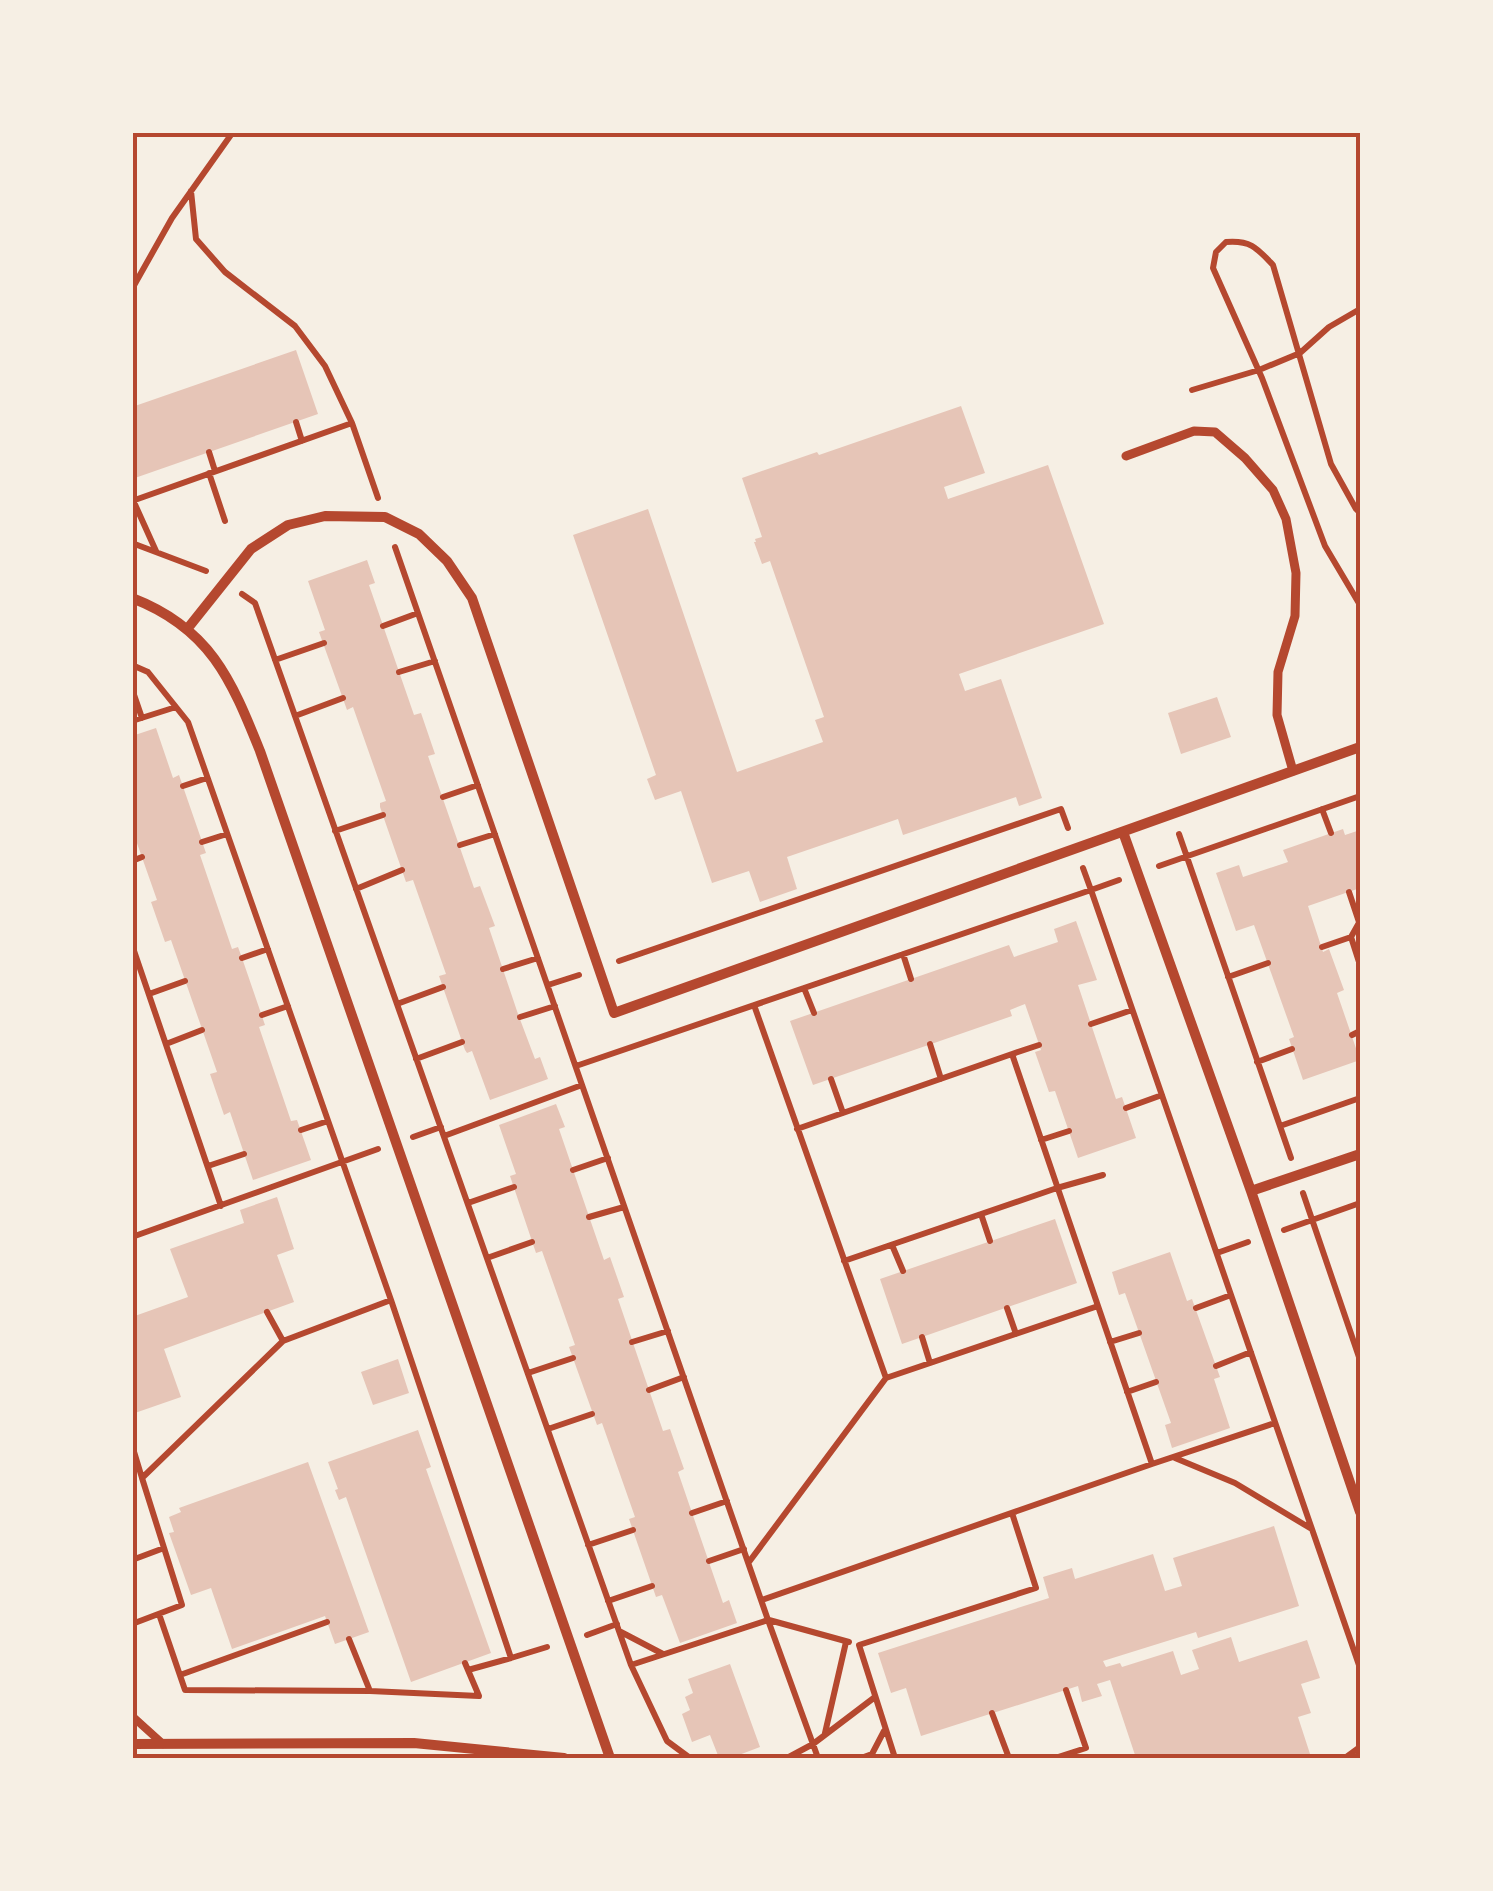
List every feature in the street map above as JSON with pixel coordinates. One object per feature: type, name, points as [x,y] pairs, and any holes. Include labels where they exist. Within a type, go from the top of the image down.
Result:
[{"type":"street","points":[[1126,456],[1194,431],[1215,432],[1273,490],[1286,520],[1296,573],[1295,616],[1278,672],[1276,715],[1293,771]]},
{"type":"street","points":[[188,628],[251,549],[288,525],[324,516],[385,517],[418,534],[447,560],[472,598],[614,1013],[1360,746]]},
{"type":"street","points":[[132,598],[188,628],[216,660],[239,699],[610,1758]]},
{"type":"street","points":[[1124,832],[1360,1512]]},
{"type":"street","points":[[1251,1191],[1360,1154]]},
{"type":"street","points":[[132,1744],[414,1743],[564,1758]]},
{"type":"lane","points":[[132,1716],[163,1744]]},
{"type":"path","points":[[132,289],[172,218],[233,132]]},
{"type":"path","points":[[191,191],[196,239],[226,272],[295,326],[324,366],[352,424],[380,502]]},
{"type":"path","points":[[1360,514],[1331,464],[1274,265],[1245,241],[1226,242],[1216,252],[1213,268],[1259,370],[1325,546],[1360,605]]},
{"type":"path","points":[[1192,390],[1300,353],[1329,327],[1360,309]]},
{"type":"path","points":[[296,422],[302,441]]},
{"type":"path","points":[[156,552],[133,500],[352,424]]},
{"type":"path","points":[[209,452],[225,521]]},
{"type":"path","points":[[391,537],[818,1758]]},
{"type":"path","points":[[132,543],[208,572]]},
{"type":"path","points":[[235,589],[255,603],[631,1665],[667,1741],[690,1758]]},
{"type":"path","points":[[383,626],[418,613]]},
{"type":"path","points":[[275,660],[324,644]]},
{"type":"path","points":[[399,672],[434,662]]},
{"type":"path","points":[[132,666],[148,672],[188,722],[512,1658]]},
{"type":"path","points":[[132,688],[142,718]]},
{"type":"path","points":[[295,716],[343,698]]},
{"type":"path","points":[[132,721],[176,707]]},
{"type":"path","points":[[183,786],[207,778]]},
{"type":"path","points":[[443,797],[478,785]]},
{"type":"path","points":[[576,1066],[1360,796]]},
{"type":"path","points":[[548,985],[1061,809],[1360,1668]]},
{"type":"path","points":[[1322,809],[1331,833]]},
{"type":"path","points":[[1172,814],[1360,1360]]},
{"type":"path","points":[[336,831],[383,815]]},
{"type":"path","points":[[202,842],[227,834]]},
{"type":"path","points":[[460,845],[495,834]]},
{"type":"path","points":[[132,861],[142,857]]},
{"type":"path","points":[[356,888],[402,870]]},
{"type":"path","points":[[1322,948],[1350,937],[1360,922],[1349,892]]},
{"type":"path","points":[[1350,937],[1360,965]]},
{"type":"path","points":[[132,945],[221,1206]]},
{"type":"path","points":[[242,958],[268,949]]},
{"type":"path","points":[[903,954],[911,979]]},
{"type":"path","points":[[502,969],[538,958]]},
{"type":"path","points":[[1228,977],[1268,963]]},
{"type":"path","points":[[149,994],[185,981]]},
{"type":"path","points":[[397,1004],[444,988]]},
{"type":"path","points":[[804,988],[814,1013]]},
{"type":"path","points":[[754,1005],[886,1378]]},
{"type":"path","points":[[262,1015],[288,1006]]},
{"type":"path","points":[[520,1018],[555,1006]]},
{"type":"path","points":[[1091,1024],[1132,1010]]},
{"type":"path","points":[[166,1044],[202,1030]]},
{"type":"path","points":[[416,1059],[462,1042]]},
{"type":"path","points":[[930,1044],[941,1079]]},
{"type":"path","points":[[797,1129],[1039,1045]]},
{"type":"path","points":[[1258,1062],[1292,1050]]},
{"type":"path","points":[[1012,1054],[1152,1464]]},
{"type":"path","points":[[831,1079],[843,1113]]},
{"type":"path","points":[[132,1237],[396,1143],[582,1086]]},
{"type":"path","points":[[1126,1108],[1162,1096]]},
{"type":"path","points":[[1280,1126],[1360,1098]]},
{"type":"path","points":[[301,1130],[328,1121]]},
{"type":"path","points":[[1041,1140],[1069,1131]]},
{"type":"path","points":[[208,1166],[244,1154]]},
{"type":"path","points":[[572,1170],[608,1158]]},
{"type":"path","points":[[844,1261],[1103,1175]]},
{"type":"path","points":[[468,1202],[514,1187]]},
{"type":"path","points":[[589,1217],[624,1207]]},
{"type":"path","points":[[981,1214],[990,1241]]},
{"type":"path","points":[[487,1258],[532,1242]]},
{"type":"path","points":[[892,1244],[903,1271]]},
{"type":"path","points":[[1196,1308],[1231,1295]]},
{"type":"path","points":[[142,1478],[283,1341],[391,1300]]},
{"type":"path","points":[[748,1562],[886,1378],[1098,1306]]},
{"type":"path","points":[[1007,1308],[1016,1334]]},
{"type":"path","points":[[267,1312],[283,1341]]},
{"type":"path","points":[[1348,1325],[1360,1321]]},
{"type":"path","points":[[632,1342],[668,1330]]},
{"type":"path","points":[[1110,1342],[1139,1333]]},
{"type":"path","points":[[922,1337],[930,1363]]},
{"type":"path","points":[[1216,1366],[1251,1352]]},
{"type":"path","points":[[528,1373],[573,1358]]},
{"type":"path","points":[[649,1390],[684,1378]]},
{"type":"path","points":[[1127,1392],[1156,1382]]},
{"type":"path","points":[[548,1429],[592,1414]]},
{"type":"path","points":[[762,1600],[1276,1423]]},
{"type":"path","points":[[132,1445],[182,1605],[132,1624]]},
{"type":"path","points":[[1174,1457],[1235,1482],[1312,1529]]},
{"type":"path","points":[[692,1513],[727,1501]]},
{"type":"path","points":[[631,1665],[768,1620],[859,1645],[1036,1588],[1012,1513]]},
{"type":"path","points":[[588,1545],[633,1530]]},
{"type":"path","points":[[132,1560],[164,1548]]},
{"type":"path","points":[[709,1561],[744,1549]]},
{"type":"path","points":[[608,1601],[652,1586]]},
{"type":"path","points":[[159,1614],[185,1690],[479,1696],[466,1666],[512,1658],[548,1646]]},
{"type":"path","points":[[180,1675],[327,1622]]},
{"type":"path","points":[[586,1635],[618,1628],[664,1654]]},
{"type":"path","points":[[349,1639],[370,1692]]},
{"type":"path","points":[[825,1734],[846,1642]]},
{"type":"path","points":[[859,1645],[895,1758]]},
{"type":"path","points":[[1056,1758],[1086,1748],[1066,1690]]},
{"type":"path","points":[[787,1758],[813,1744],[875,1697]]},
{"type":"path","points":[[992,1713],[1009,1758]]},
{"type":"path","points":[[861,1758],[872,1754],[886,1729]]},
{"type":"path","points":[[1345,1758],[1360,1747]]},
{"type":"building","points":[[296,350],[318,414],[132,479],[132,407]]},
{"type":"building","points":[[961,406],[985,473],[944,487],[948,499],[1048,465],[1104,624],[959,674],[965,691],[1001,679],[1042,798],[1019,806],[1016,797],[903,835],[898,819],[787,857],[797,889],[760,902],[749,871],[712,883],[681,791],[655,800],[647,779],[656,775],[573,535],[648,509],[737,772],[823,742],[815,720],[824,717],[770,561],[762,564],[754,542],[762,537],[742,478]]},
{"type":"building","points":[[367,560],[375,583],[369,585],[414,715],[421,713],[435,754],[428,756],[474,888],[480,886],[495,926],[489,928],[518,1014],[535,1059],[540,1057],[548,1079],[490,1100],[472,1051],[465,1050],[439,976],[446,974],[413,880],[406,882],[380,807],[386,801],[353,707],[347,710],[319,632],[325,630],[308,581]]},
{"type":"building","points":[[1217,697],[1231,737],[1181,754],[1168,713]]},
{"type":"building","points":[[156,728],[173,778],[179,775],[206,853],[200,855],[232,949],[238,947],[265,1025],[259,1027],[291,1121],[297,1120],[311,1160],[253,1180],[230,1112],[224,1115],[210,1074],[217,1072],[171,940],[165,942],[151,902],[157,900],[132,829],[132,736]]},
{"type":"building","points":[[1343,829],[1345,835],[1360,830],[1360,888],[1308,906],[1323,952],[1329,949],[1344,990],[1337,993],[1360,1060],[1303,1080],[1289,1039],[1294,1037],[1254,925],[1236,931],[1216,873],[1239,865],[1243,877],[1288,862],[1283,850]]},
{"type":"building","points":[[1076,921],[1097,980],[1078,985],[1116,1099],[1122,1097],[1136,1138],[1078,1158],[1055,1091],[1049,1092],[1035,1052],[1041,1050],[1025,1004],[1010,1010],[1012,1016],[813,1085],[790,1021],[1009,945],[1014,957],[1058,942],[1054,929]]},
{"type":"building","points":[[556,1104],[565,1127],[559,1129],[604,1260],[610,1257],[624,1297],[618,1299],[663,1431],[670,1429],[684,1469],[678,1472],[723,1603],[729,1600],[737,1623],[680,1643],[662,1595],[656,1597],[629,1519],[635,1517],[602,1423],[597,1425],[569,1347],[575,1345],[542,1251],[536,1253],[510,1176],[516,1174],[499,1125]]},
{"type":"building","points":[[277,1197],[294,1249],[277,1255],[294,1302],[164,1349],[181,1397],[132,1414],[132,1317],[188,1297],[170,1249],[244,1223],[240,1210]]},
{"type":"building","points":[[1055,1219],[1077,1283],[902,1344],[880,1279]]},
{"type":"building","points":[[1170,1252],[1220,1377],[1214,1379],[1230,1428],[1172,1448],[1165,1425],[1171,1423],[1125,1293],[1119,1295],[1112,1272]]},
{"type":"building","points":[[398,1359],[409,1393],[373,1405],[361,1372]]},
{"type":"building","points":[[418,1430],[431,1467],[426,1469],[491,1653],[411,1682],[346,1497],[339,1500],[328,1462]]},
{"type":"building","points":[[308,1462],[369,1632],[335,1644],[325,1616],[232,1649],[211,1588],[191,1595],[169,1533],[174,1532],[169,1517],[181,1512],[179,1508]]},
{"type":"building","points":[[1274,1526],[1299,1606],[1198,1638],[1196,1632],[1103,1661],[1106,1667],[1120,1663],[1122,1667],[1173,1651],[1181,1675],[1199,1669],[1192,1650],[1231,1637],[1239,1662],[1307,1640],[1320,1678],[1301,1684],[1311,1713],[1298,1717],[1311,1757],[1136,1758],[1110,1680],[1097,1684],[1102,1696],[1082,1702],[1078,1686],[921,1736],[906,1688],[891,1693],[878,1653],[1049,1598],[1043,1577],[1072,1568],[1075,1579],[1153,1554],[1165,1591],[1182,1586],[1173,1558]]},
{"type":"building","points":[[730,1664],[760,1747],[731,1758],[719,1758],[710,1735],[692,1742],[682,1714],[690,1710],[685,1697],[693,1693],[688,1679]]}]
